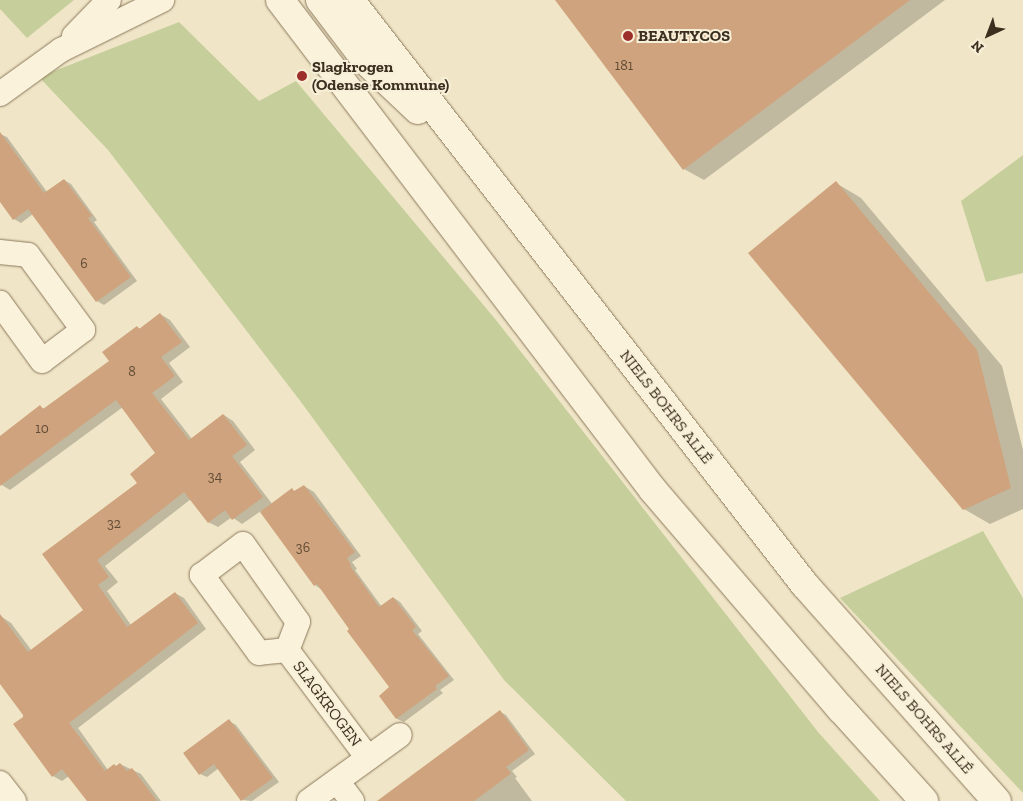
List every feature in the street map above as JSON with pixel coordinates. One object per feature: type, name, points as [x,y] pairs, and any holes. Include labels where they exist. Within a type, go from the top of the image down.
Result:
[{"type":"street","points":[[61,50],[110,0]]},
{"type":"street","points":[[0,94],[61,50],[162,0]]},
{"type":"street","points":[[280,0],[653,490],[840,709],[924,801]]},
{"type":"street","points":[[320,0],[367,62],[480,167]]},
{"type":"street","name":"NIELS BOHRS ALLÉ","points":[[350,0],[805,585],[998,801]]},
{"type":"street","points":[[0,252],[28,256],[83,330],[42,360],[0,303]]},
{"type":"street","name":"SLAGKROGEN","points":[[242,544],[298,622],[287,650],[259,653],[202,575],[242,544]]},
{"type":"street","name":"SLAGKROGEN","points":[[287,650],[368,758]]},
{"type":"street","name":"SLAGKROGEN","points":[[309,801],[400,735]]},
{"type":"street","points":[[337,781],[352,801]]},
{"type":"street","points":[[0,783],[14,801]]},
{"type":"green space","points":[[0,0],[74,0],[27,38],[0,9]]},
{"type":"green space","points":[[179,22],[259,101],[296,81],[496,320],[818,732],[880,801],[626,801],[504,680],[301,402],[108,150],[39,77]]},
{"type":"green space","points":[[1023,155],[1023,273],[986,282],[961,201]]},
{"type":"green space","points":[[983,531],[1023,598],[1023,793],[840,598]]},
{"type":"building","points":[[555,0],[910,0],[683,170]]},
{"type":"building","points":[[0,132],[44,193],[64,179],[92,216],[88,218],[131,277],[96,302],[28,209],[13,220],[0,202]]},
{"type":"building","points":[[836,181],[977,350],[1011,488],[963,510],[748,253]]},
{"type":"building","points":[[160,313],[182,342],[161,357],[175,376],[152,393],[189,440],[223,414],[247,445],[232,456],[263,497],[232,520],[225,510],[208,523],[184,492],[97,560],[109,577],[98,585],[127,627],[175,592],[198,623],[69,723],[105,771],[114,764],[116,766],[120,763],[127,771],[132,768],[157,801],[87,801],[62,769],[52,777],[13,724],[23,715],[0,684],[0,614],[28,652],[83,610],[42,554],[137,483],[130,474],[155,453],[116,400],[0,486],[0,436],[40,405],[43,409],[109,361],[102,352],[137,326],[139,329]]},
{"type":"building","points":[[304,485],[355,552],[347,558],[350,566],[379,607],[393,597],[416,627],[412,630],[449,676],[435,686],[437,689],[396,719],[379,696],[389,687],[347,631],[349,629],[317,584],[314,586],[260,512],[292,488],[294,491]]},
{"type":"building","points":[[500,710],[529,750],[506,767],[511,773],[509,775],[474,801],[377,801]]},
{"type":"building","points":[[229,719],[273,778],[241,801],[214,764],[199,775],[183,753]]},
{"type":"place","name":"BEAUTYCOS","points":[[628,36]]},
{"type":"place","name":"Slagkrogen (Odense Kommune)","points":[[302,76]]}]
